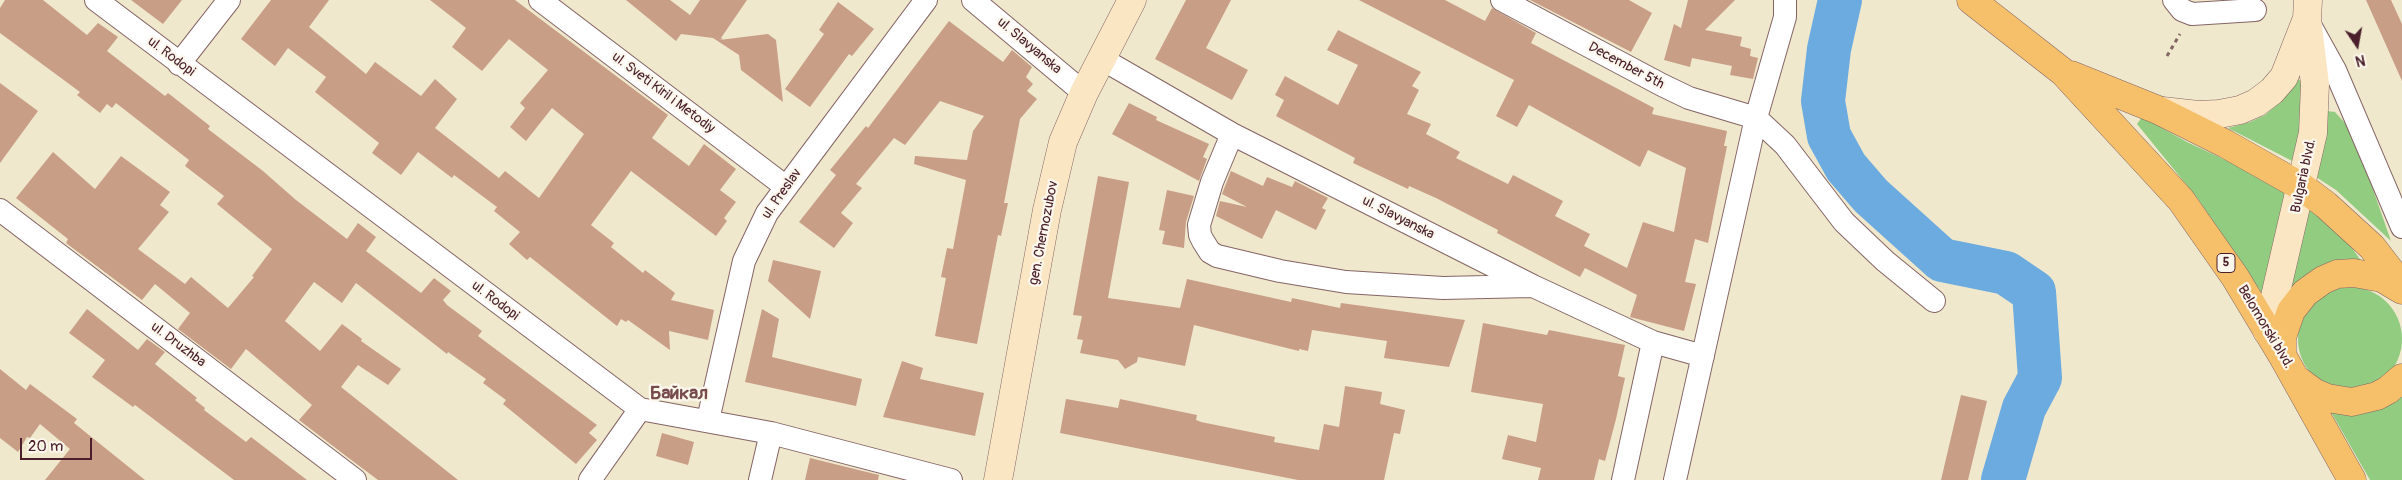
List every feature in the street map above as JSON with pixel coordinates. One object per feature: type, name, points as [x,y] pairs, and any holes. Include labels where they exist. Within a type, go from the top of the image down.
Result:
[{"type":"main road","name":"gen. Chernozubov","points":[[998,480],[1047,210],[1063,142],[1084,92],[1132,0]]},
{"type":"main road","name":"Belomorski blvd.","points":[[1971,0],[2063,72],[2181,200],[2235,277],[2289,367],[2352,480]]},
{"type":"main road","points":[[2158,110],[2198,115],[2219,114],[2240,110],[2256,102],[2272,91],[2284,77],[2307,10]]},
{"type":"main road","name":"Bulgaria blvd.","points":[[2267,330],[2302,187],[2316,109],[2314,60],[2307,10]]},
{"type":"main road","name":"Belomorski blvd.","points":[[2063,72],[2158,110],[2226,144],[2302,187],[2326,205],[2372,247],[2402,286]]},
{"type":"main road","points":[[2402,290],[2382,278],[2354,273],[2337,274],[2322,280],[2305,293],[2291,311],[2282,337],[2289,367],[2315,393],[2327,398],[2352,402],[2377,396],[2388,390],[2402,378]]},
{"type":"street","name":"ul. Rodopi","points":[[96,0],[640,410],[708,420],[771,433],[951,480]]},
{"type":"street","points":[[180,64],[230,0]]},
{"type":"street","name":"ul. Sveti Kiril i Metodiy","points":[[540,0],[786,186]]},
{"type":"street","name":"ul. Preslav","points":[[708,420],[744,261],[767,213],[926,0]]},
{"type":"street","name":"ul. Slavyanska","points":[[973,0],[1084,92]]},
{"type":"street","name":"December 5th","points":[[1502,0],[1662,86],[1689,98],[1756,118]]},
{"type":"street","points":[[1675,480],[1756,118],[1785,17],[1785,0]]},
{"type":"street","points":[[2174,0],[2182,10],[2192,14],[2255,10]]},
{"type":"street","points":[[2307,10],[2401,222]]},
{"type":"street","name":"ul. Slavyanska","points":[[1102,59],[1232,134],[1533,286],[1653,342],[1703,356]]},
{"type":"street","points":[[1756,118],[1785,145],[1844,222],[1885,262],[1934,301]]},
{"type":"street","points":[[1232,134],[1212,182],[1199,225],[1203,241],[1210,252],[1217,256],[1280,271],[1346,282],[1443,288],[1533,286]]},
{"type":"street","name":"ul. Druzhba","points":[[0,210],[355,480]]},
{"type":"street","points":[[1623,480],[1653,342]]},
{"type":"street","points":[[590,480],[640,410]]},
{"type":"street","points":[[760,480],[771,433]]},
{"type":"green space","points":[[2297,79],[2305,82],[2298,164],[2228,128],[2250,122],[2265,115],[2279,103]]},
{"type":"green space","points":[[2327,111],[2335,112],[2353,132],[2391,241],[2336,190],[2313,175]]},
{"type":"green space","points":[[2142,117],[2187,142],[2288,192],[2263,295],[2198,199],[2137,124]]},
{"type":"green space","points":[[2306,206],[2349,244],[2362,262],[2285,297]]},
{"type":"green space","points":[[2350,287],[2370,291],[2379,295],[2387,302],[2394,310],[2398,319],[2402,339],[2398,359],[2394,368],[2387,376],[2379,383],[2370,387],[2350,391],[2330,387],[2321,383],[2313,376],[2306,368],[2302,359],[2298,339],[2302,319],[2306,310],[2313,302],[2321,295],[2330,291]]},
{"type":"green space","points":[[2402,394],[2402,480],[2370,480],[2331,412]]},
{"type":"building","points":[[5,0],[43,0],[87,35],[98,23],[118,37],[107,51],[165,96],[168,93],[210,126],[208,129],[347,239],[358,223],[376,237],[366,251],[421,293],[434,278],[451,291],[443,300],[447,305],[482,331],[478,336],[597,425],[589,433],[597,440],[576,464],[503,404],[506,400],[483,383],[486,379],[448,352],[447,354],[356,283],[342,303],[314,282],[285,321],[320,351],[342,324],[362,339],[361,341],[401,369],[388,385],[358,365],[341,387],[458,480],[378,480],[299,420],[312,405],[246,349],[231,369],[178,329],[190,313],[155,284],[142,300],[66,243],[68,239],[16,198],[53,152],[95,189],[121,156],[170,192],[160,205],[169,212],[138,249],[185,284],[191,277],[228,308],[254,277],[252,276],[272,249],[217,204],[224,196],[185,166],[189,160],[116,103],[112,108],[107,104],[100,113],[77,95],[80,92],[0,33],[0,8]]},
{"type":"building","points":[[131,0],[182,0],[163,24]]},
{"type":"building","points":[[271,0],[329,0],[309,27],[366,74],[375,62],[421,96],[435,79],[457,99],[435,128],[499,178],[505,171],[539,198],[584,134],[552,108],[526,141],[510,127],[525,108],[520,103],[548,70],[509,39],[482,71],[452,47],[466,28],[430,0],[515,0],[668,115],[652,138],[689,166],[704,144],[736,169],[720,190],[736,202],[724,218],[727,221],[716,236],[631,171],[591,225],[614,243],[611,247],[643,273],[645,270],[675,293],[671,300],[714,310],[708,340],[669,331],[670,350],[628,320],[626,322],[621,319],[617,326],[530,257],[527,260],[509,244],[520,232],[494,211],[497,207],[454,175],[452,178],[418,152],[401,175],[372,153],[379,143],[315,92],[326,77],[288,48],[275,66],[241,39]]},
{"type":"building","points":[[626,0],[670,0],[690,15],[700,0],[747,0],[721,38],[723,39],[719,40],[768,34],[776,40],[783,102],[741,70],[739,55],[713,38],[681,34],[676,41]]},
{"type":"building","points":[[1186,0],[1231,0],[1206,48],[1248,70],[1232,100],[1155,59]]},
{"type":"building","points":[[1359,0],[1445,0],[1485,21],[1492,8],[1536,33],[1531,43],[1654,108],[1652,114],[1727,131],[1724,146],[1727,146],[1708,243],[1695,239],[1685,282],[1696,284],[1684,331],[1630,317],[1637,295],[1585,268],[1580,277],[1497,233],[1498,230],[1436,198],[1409,186],[1408,189],[1353,163],[1355,158],[1276,116],[1284,100],[1275,95],[1285,76],[1338,105],[1358,65],[1327,50],[1338,30],[1421,72],[1412,86],[1419,90],[1407,114],[1431,124],[1426,134],[1460,152],[1456,158],[1508,184],[1513,175],[1563,201],[1555,216],[1590,234],[1584,246],[1627,268],[1643,222],[1674,232],[1686,168],[1648,150],[1640,167],[1529,105],[1517,127],[1496,116],[1514,80]]},
{"type":"building","points":[[1530,0],[1629,0],[1652,13],[1631,52]]},
{"type":"building","points":[[1688,0],[1735,0],[1705,30],[1742,37],[1740,46],[1751,49],[1750,56],[1758,58],[1753,79],[1730,75],[1732,66],[1692,58],[1690,67],[1664,60],[1674,24],[1681,28]]},
{"type":"building","points":[[2366,0],[2391,0],[2402,24],[2402,81]]},
{"type":"building","points":[[838,2],[874,29],[852,56],[849,54],[810,107],[785,89],[824,34],[819,30]]},
{"type":"building","points":[[949,21],[1003,62],[1012,50],[1032,67],[1026,77],[1033,84],[1027,91],[1037,99],[1020,119],[1004,203],[1008,203],[1001,236],[998,235],[977,344],[935,336],[946,278],[941,277],[947,248],[953,249],[966,180],[914,164],[915,156],[967,160],[973,131],[984,116],[940,101],[905,145],[894,138],[856,184],[862,188],[841,213],[853,223],[834,248],[799,222],[836,175],[830,170],[866,126],[868,128]]},
{"type":"building","points":[[0,83],[38,111],[0,163]]},
{"type":"building","points":[[1129,103],[1157,117],[1156,120],[1209,144],[1203,157],[1207,159],[1199,181],[1112,134]]},
{"type":"building","points":[[1231,171],[1263,186],[1267,177],[1292,187],[1295,181],[1328,198],[1322,208],[1326,210],[1316,230],[1276,210],[1262,239],[1216,216],[1220,201],[1247,207],[1222,194]]},
{"type":"building","points":[[1098,176],[1129,182],[1108,298],[1180,308],[1187,279],[1291,302],[1292,298],[1340,308],[1341,303],[1465,320],[1449,367],[1384,358],[1387,341],[1312,330],[1308,351],[1299,349],[1299,351],[1194,325],[1185,366],[1138,357],[1137,362],[1125,369],[1118,360],[1080,353],[1083,340],[1077,339],[1082,316],[1073,315]]},
{"type":"building","points":[[1167,190],[1194,196],[1186,222],[1184,248],[1162,244],[1165,231],[1159,230]]},
{"type":"building","points":[[773,260],[821,271],[810,319],[768,281]]},
{"type":"building","points":[[87,309],[138,350],[147,339],[165,352],[155,364],[197,398],[195,400],[205,408],[204,410],[246,442],[251,437],[307,480],[234,480],[135,405],[133,407],[92,377],[105,360],[69,333]]},
{"type":"building","points":[[762,309],[779,319],[772,357],[862,379],[856,406],[745,382]]},
{"type":"building","points":[[1483,323],[1547,335],[1549,330],[1625,345],[1618,376],[1625,378],[1616,419],[1605,461],[1599,459],[1594,480],[1538,480],[1541,468],[1502,459],[1508,435],[1536,442],[1543,404],[1471,392]]},
{"type":"building","points":[[902,361],[923,368],[920,379],[984,393],[975,436],[883,417]]},
{"type":"building","points":[[0,369],[26,390],[30,384],[77,419],[74,423],[145,480],[45,480],[70,449],[40,424],[30,438],[27,437],[18,452],[0,438]]},
{"type":"building","points":[[1345,386],[1382,392],[1380,404],[1405,410],[1400,434],[1394,433],[1384,480],[1298,480],[1060,433],[1066,399],[1118,408],[1120,399],[1197,415],[1196,420],[1201,422],[1275,437],[1274,442],[1319,450],[1324,424],[1339,427]]},
{"type":"building","points":[[1961,395],[1987,401],[1968,480],[1941,480]]},
{"type":"building","points":[[662,433],[694,442],[688,465],[656,456]]},
{"type":"building","points":[[810,458],[879,475],[878,480],[805,480]]},
{"type":"waterway","points":[[1840,0],[1829,49],[1823,101],[1829,136],[1846,167],[1871,196],[1942,260],[2006,273],[2034,292],[2040,378],[2024,408],[2003,480]]},
{"type":"district","name":"Байкал","points":[[679,394]]}]
